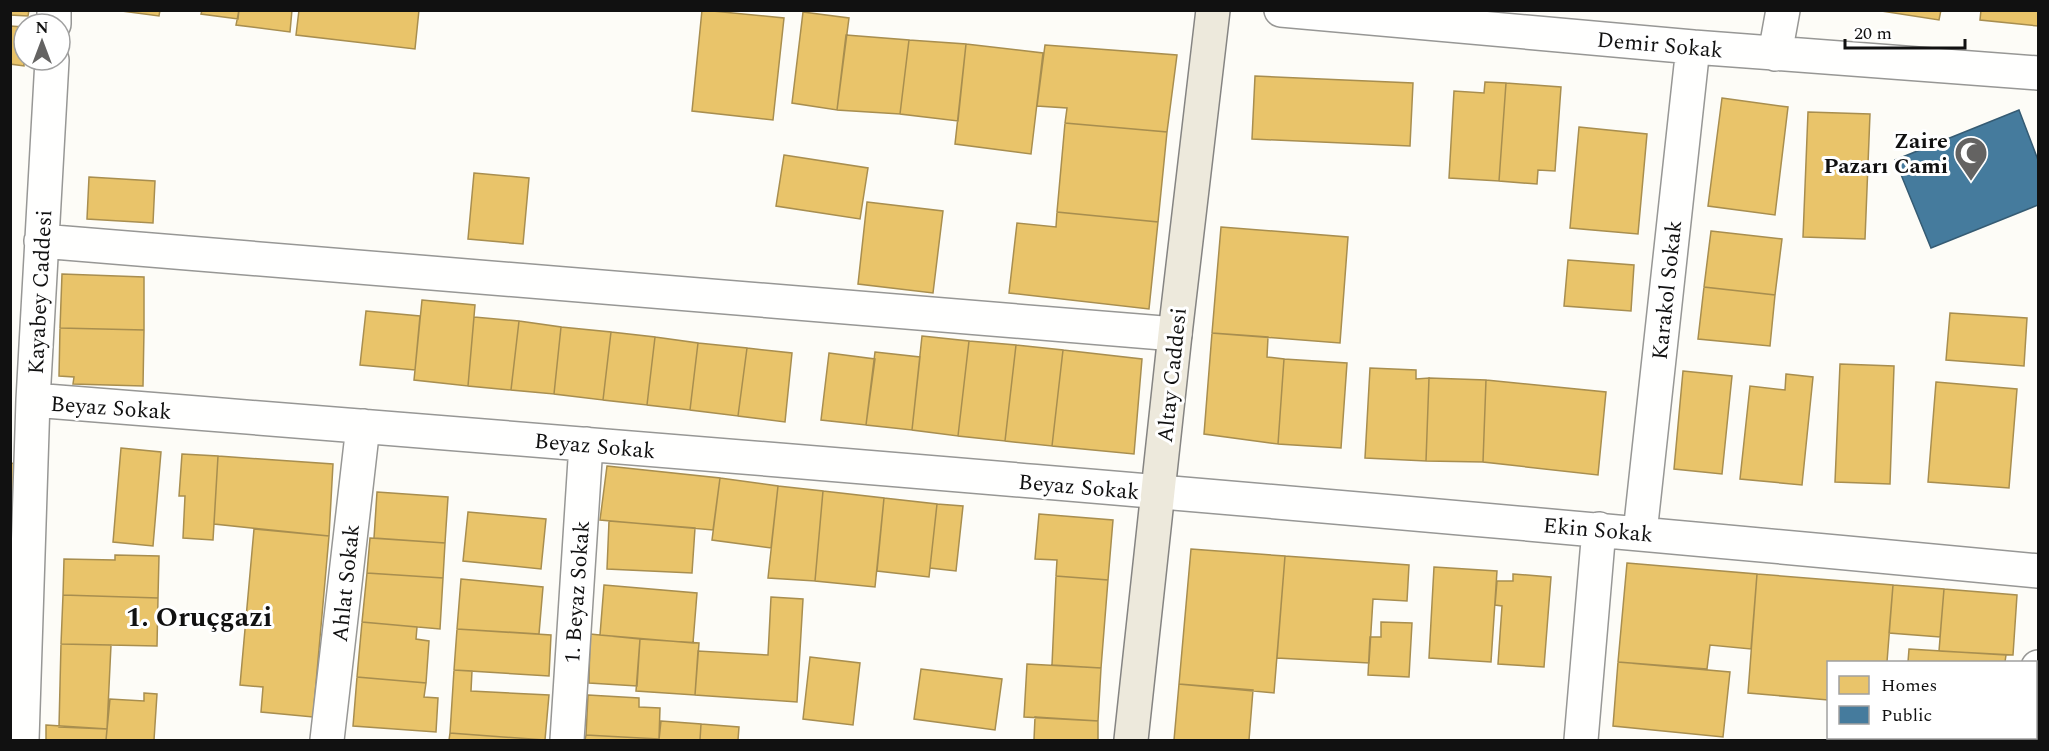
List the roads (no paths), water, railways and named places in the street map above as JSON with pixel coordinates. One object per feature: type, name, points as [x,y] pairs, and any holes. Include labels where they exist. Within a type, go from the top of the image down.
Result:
[{"type":"main road","name":"Altay Caddesi","points":[[1131,741],[1213,10]]},
{"type":"street","name":"Demir Sokak","points":[[1281,10],[1775,54],[2038,73]]},
{"type":"street","points":[[1775,54],[1783,10]]},
{"type":"street","name":"Karakol Sokak","points":[[1640,533],[1693,47]]},
{"type":"street","name":"Kayabey Caddesi","points":[[22,741],[18,627],[20,451],[33,400],[51,72]]},
{"type":"street","points":[[41,241],[1175,334]]},
{"type":"street","name":"Beyaz Sokak","points":[[33,400],[1158,492]]},
{"type":"street","name":"Ahlat Sokak","points":[[327,741],[363,426]]},
{"type":"street","name":"1. Beyaz Sokak","points":[[567,741],[586,444]]},
{"type":"street","name":"Ekin Sokak","points":[[1158,492],[1599,529],[2038,571]]},
{"type":"street","points":[[1581,741],[1599,529]]},
{"type":"street","points":[[2037,683],[2038,667]]},
{"type":"place","name":"Zaire Pazarı Cami","points":[[1971,182]]},
{"type":"district","name":"1. Oruçgazi","points":[[199,616]]}]
